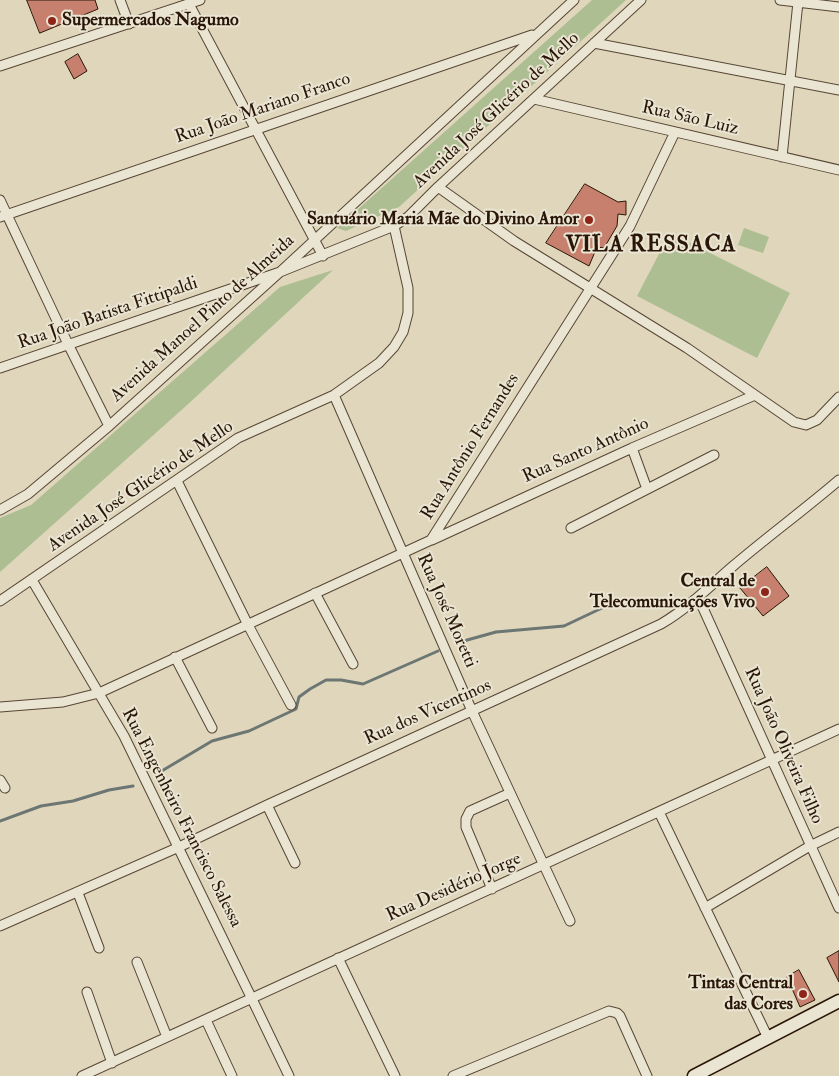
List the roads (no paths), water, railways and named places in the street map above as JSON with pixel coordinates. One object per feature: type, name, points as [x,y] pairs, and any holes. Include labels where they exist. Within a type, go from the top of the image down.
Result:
[{"type":"main road","points":[[694,1076],[839,1001]]},
{"type":"street","points":[[120,0],[129,24]]},
{"type":"street","points":[[0,66],[200,0]]},
{"type":"street","name":"Avenida Manoel Pinto de Almeida","points":[[0,510],[28,494],[109,426],[315,240],[574,0]]},
{"type":"street","name":"Avenida José Glicério de Mello","points":[[0,601],[238,438],[334,395],[378,363],[394,347],[403,332],[408,313],[408,288],[394,226],[408,217],[438,187],[641,0]]},
{"type":"street","points":[[780,0],[839,7]]},
{"type":"street","points":[[782,157],[798,2]]},
{"type":"street","points":[[189,4],[323,256]]},
{"type":"street","name":"Rua João Mariano Franco","points":[[3,216],[537,33]]},
{"type":"street","points":[[594,43],[839,90]]},
{"type":"street","name":"Rua São Luiz","points":[[534,99],[839,170]]},
{"type":"street","name":"Rua Antônio Fernandes","points":[[0,707],[63,702],[99,693],[431,540],[637,214],[675,132]]},
{"type":"street","points":[[438,187],[514,241],[687,348],[794,422],[806,425],[817,420],[839,397]]},
{"type":"street","points":[[0,200],[3,216],[109,426]]},
{"type":"street","name":"Rua João Batista Fittipaldi","points":[[0,368],[280,272],[394,226]]},
{"type":"street","name":"Rua José Moretti","points":[[334,395],[472,711],[570,921]]},
{"type":"street","name":"Rua Santo Antônio","points":[[431,540],[632,448],[755,395]]},
{"type":"street","points":[[632,448],[647,489]]},
{"type":"street","points":[[571,528],[714,455]]},
{"type":"street","name":"Rua dos Vicentinos","points":[[0,926],[179,847],[661,624],[677,614],[839,480]]},
{"type":"street","points":[[177,481],[248,625],[291,705]]},
{"type":"street","name":"Rua Engenheiro Francisco Salessa","points":[[32,580],[124,736],[288,1076]]},
{"type":"street","points":[[315,593],[353,664]]},
{"type":"street","name":"Rua João Oliveira Filho","points":[[698,597],[839,908]]},
{"type":"street","points":[[176,657],[212,728]]},
{"type":"street","name":"Rua Desidério Jorge","points":[[82,1076],[839,729]]},
{"type":"street","points":[[492,889],[466,827],[466,819],[470,811],[510,793]]},
{"type":"street","points":[[267,805],[295,863]]},
{"type":"street","points":[[659,812],[768,1038]]},
{"type":"street","points":[[704,908],[810,846],[839,832]]},
{"type":"street","points":[[78,893],[99,948]]},
{"type":"street","points":[[338,958],[395,1076]]},
{"type":"street","points":[[138,962],[167,1037]]},
{"type":"street","points":[[87,992],[112,1063]]},
{"type":"street","points":[[454,1076],[608,1011],[612,1011],[620,1016],[647,1076]]},
{"type":"street","points":[[206,1020],[232,1076]]},
{"type":"waterway","points":[[460,642],[496,632],[564,626],[602,608]]},
{"type":"waterway","points":[[155,775],[212,741],[249,731],[296,709],[299,697],[326,680],[341,680],[363,684],[438,651]]},
{"type":"waterway","points":[[0,821],[41,806],[73,801],[109,790],[133,786]]},
{"type":"place","name":"Supermercados Nagumo","points":[[52,21]]},
{"type":"place","name":"Santuário Maria Mãe do Divino Amor","points":[[589,220]]},
{"type":"place","name":"Central de Telecomunicações Vivo","points":[[765,592]]},
{"type":"place","name":"Tintas Central das Cores","points":[[803,994]]},
{"type":"district","name":"VILA RESSACA","points":[[651,246]]}]
